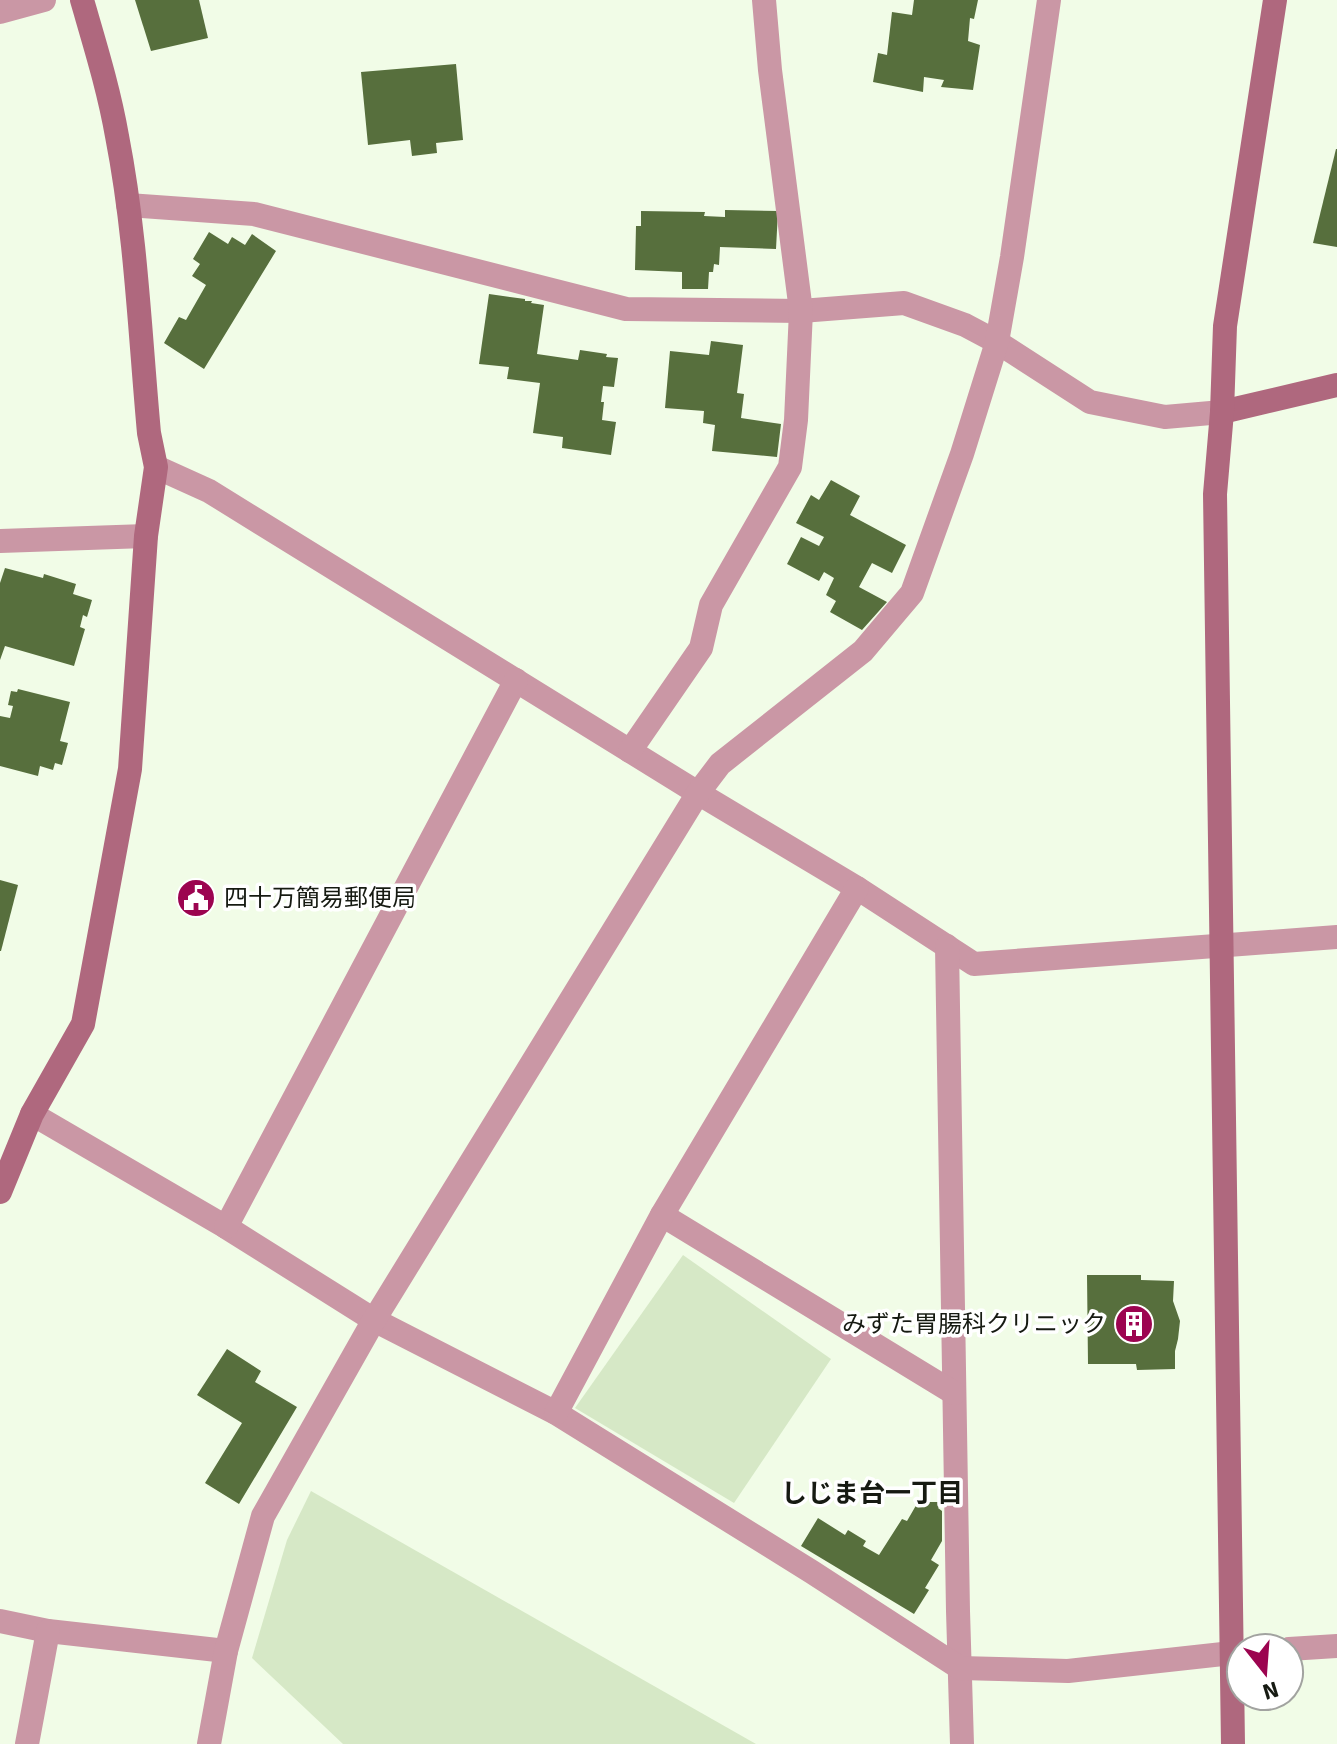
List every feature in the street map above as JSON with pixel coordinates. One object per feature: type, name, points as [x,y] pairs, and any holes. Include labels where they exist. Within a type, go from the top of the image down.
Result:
[{"type":"street","points":[[0,12],[44,0]]},
{"type":"street","points":[[0,1192],[32,1114],[83,1024],[130,769],[146,536],[156,467],[149,433],[128,205],[118,136],[82,0]]},
{"type":"street","points":[[630,751],[701,648],[711,605],[790,467],[796,420],[801,311],[771,85],[764,0]]},
{"type":"street","points":[[209,1744],[226,1651],[263,1516],[374,1320],[698,793],[720,764],[863,651],[912,593],[962,454],[997,342],[1049,0]]},
{"type":"street","points":[[1236,1632],[1220,945],[1215,494],[1225,326],[1275,0]]},
{"type":"street","points":[[128,205],[254,214],[626,309],[801,311],[904,303],[965,325],[997,342],[1090,402],[1165,417],[1222,412],[1337,385]]},
{"type":"street","points":[[156,467],[209,491],[857,888],[974,964],[1337,937]]},
{"type":"street","points":[[0,541],[146,536]]},
{"type":"street","points":[[226,1227],[516,680]]},
{"type":"street","points":[[556,1413],[662,1215],[857,888]]},
{"type":"street","points":[[947,946],[962,1744]]},
{"type":"street","points":[[32,1114],[226,1227],[374,1320],[556,1413],[960,1668],[1068,1671],[1225,1654]]},
{"type":"street","points":[[662,1215],[954,1393]]},
{"type":"street","points":[[0,1621],[48,1631],[226,1651]]},
{"type":"street","points":[[27,1744],[48,1631]]},
{"type":"street","points":[[1305,1648],[1337,1646]]},
{"type":"street","points":[[1233,1744],[1234,1712]]},
{"type":"green space","points":[[683,1255],[831,1359],[734,1503],[575,1408]]},
{"type":"green space","points":[[311,1491],[756,1744],[343,1744],[252,1658],[287,1540]]},
{"type":"building","points":[[135,0],[199,0],[208,38],[151,51]]},
{"type":"building","points":[[914,0],[978,0],[974,19],[970,18],[968,41],[980,45],[973,90],[941,87],[944,80],[924,77],[923,92],[873,82],[878,53],[887,55],[892,12],[912,15]]},
{"type":"building","points":[[456,64],[463,140],[436,143],[437,153],[412,156],[410,140],[368,145],[361,72]]},
{"type":"building","points":[[1337,149],[1337,247],[1313,243]]},
{"type":"building","points":[[725,210],[778,211],[776,249],[720,247],[719,265],[714,264],[713,272],[709,272],[708,289],[682,289],[682,272],[635,270],[636,226],[641,226],[641,211],[705,212],[704,216],[725,217]]},
{"type":"building","points":[[209,232],[228,244],[232,237],[245,245],[252,234],[276,251],[204,369],[164,343],[179,317],[186,320],[206,285],[192,276],[200,264],[193,259]]},
{"type":"building","points":[[489,294],[544,305],[537,354],[578,360],[580,350],[618,358],[614,387],[603,386],[601,402],[604,402],[602,420],[616,422],[611,455],[562,448],[563,437],[533,433],[540,383],[507,379],[509,367],[479,364]]},
{"type":"building","points":[[711,341],[743,345],[737,393],[744,394],[741,418],[781,424],[777,457],[712,451],[715,425],[703,423],[704,411],[665,408],[670,351],[709,355]]},
{"type":"building","points":[[831,480],[860,496],[850,515],[906,545],[892,573],[872,563],[859,587],[887,602],[862,630],[830,612],[836,601],[826,595],[834,578],[824,572],[819,581],[787,564],[801,537],[819,546],[824,537],[796,523],[811,495],[819,500]]},
{"type":"building","points":[[5,568],[43,578],[44,574],[76,584],[73,594],[92,600],[87,617],[83,615],[80,627],[85,629],[74,666],[5,646],[0,660],[0,583]]},
{"type":"building","points":[[18,689],[70,702],[60,741],[68,743],[62,765],[55,763],[53,770],[40,766],[38,776],[0,766],[0,716],[10,718],[13,706],[8,705],[11,691],[17,692]]},
{"type":"building","points":[[0,880],[18,885],[1,951],[0,951]]},
{"type":"building","name":"みずた胃腸科クリニック","points":[[1087,1275],[1141,1275],[1141,1280],[1174,1281],[1173,1301],[1180,1321],[1175,1369],[1137,1370],[1136,1364],[1088,1364]]},
{"type":"building","points":[[227,1349],[261,1371],[255,1382],[297,1407],[239,1504],[205,1483],[242,1423],[197,1395]]},
{"type":"building","points":[[918,1502],[942,1502],[938,1508],[942,1511],[942,1541],[931,1560],[939,1565],[925,1588],[929,1590],[914,1614],[801,1546],[818,1518],[845,1535],[848,1530],[866,1541],[863,1546],[879,1555],[902,1519],[907,1521]]},
{"type":"place","name":"四十万簡易郵便局","points":[[196,898]]},
{"type":"place","name":"みずた胃腸科クリニック","points":[[1134,1324]]},
{"type":"district","name":"しじま台一丁目","points":[[872,1494]]}]
